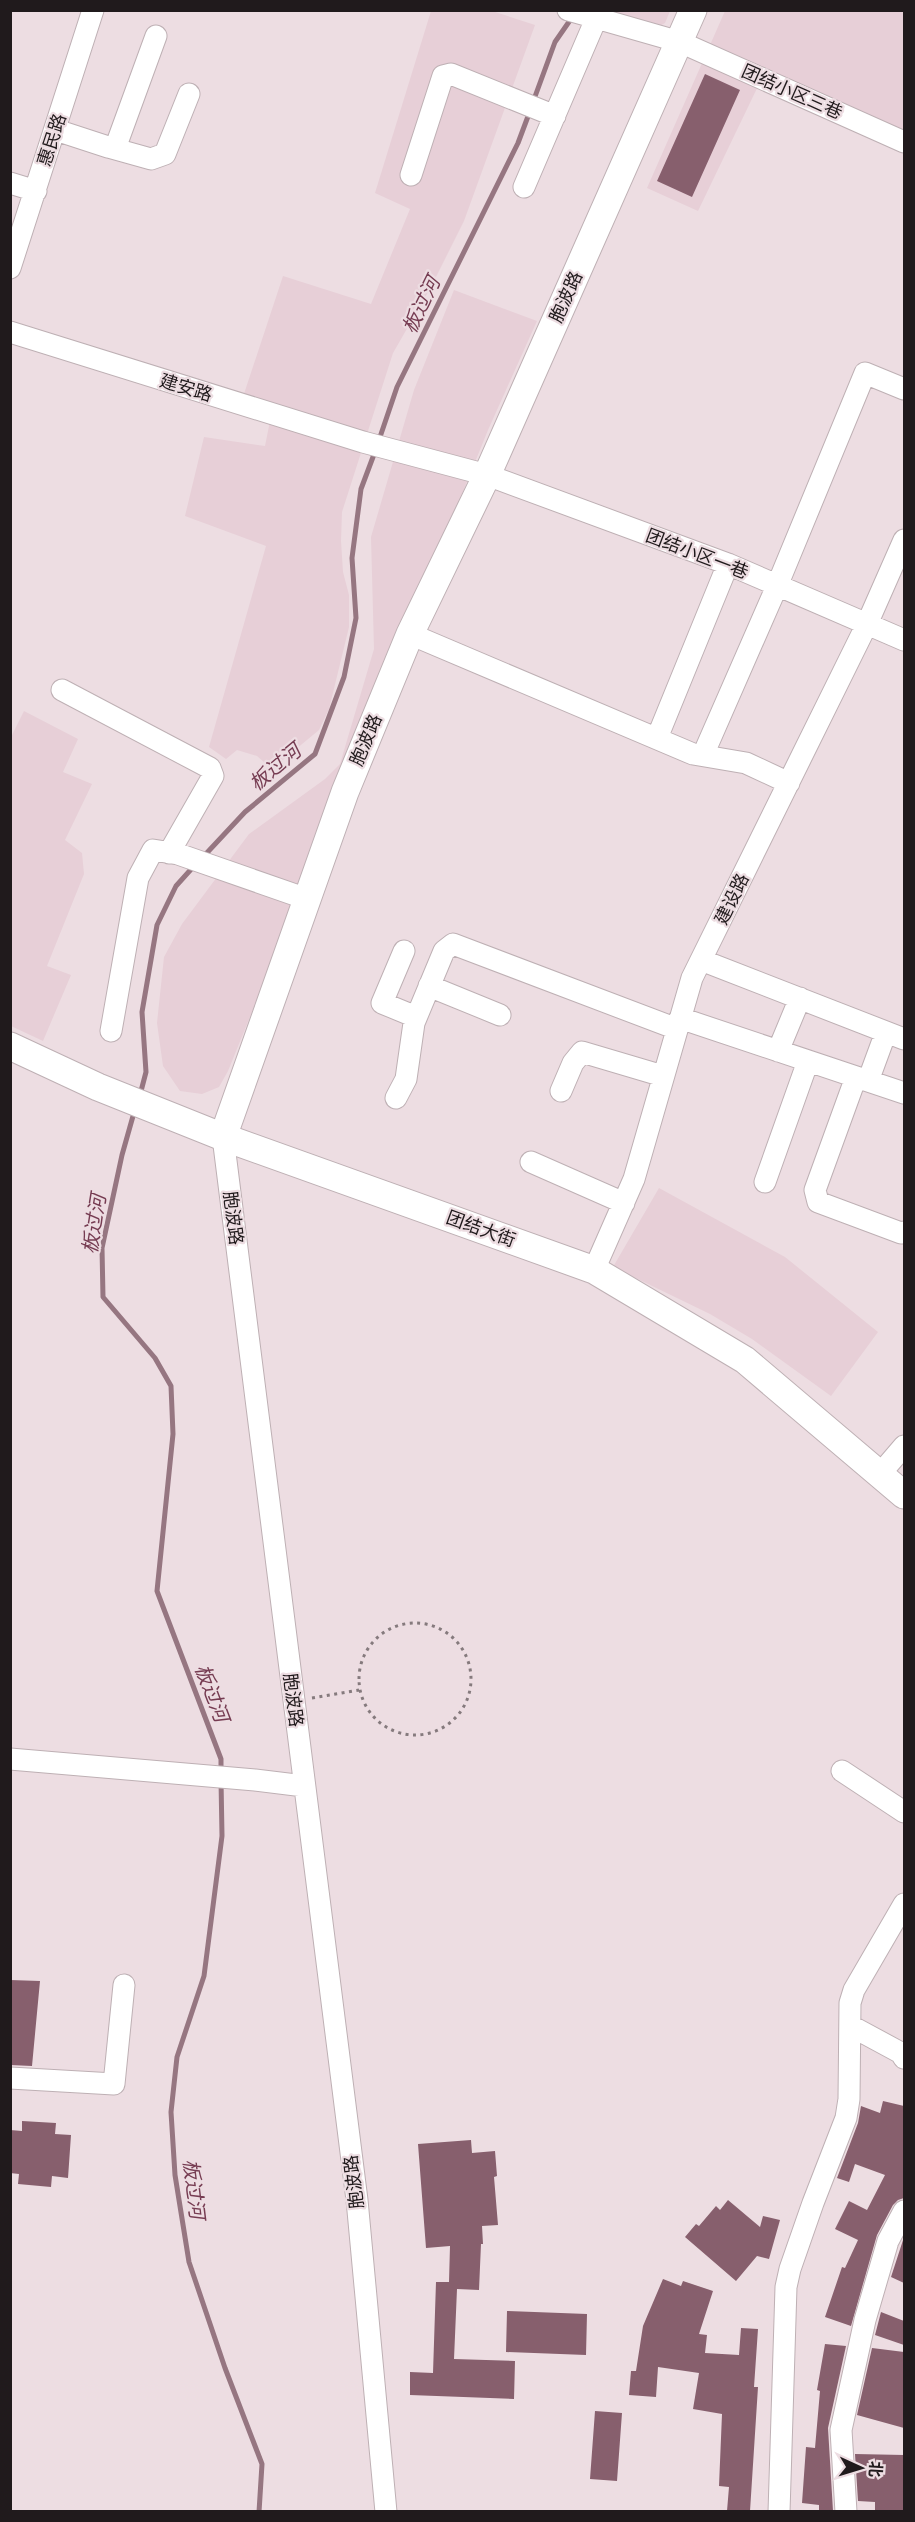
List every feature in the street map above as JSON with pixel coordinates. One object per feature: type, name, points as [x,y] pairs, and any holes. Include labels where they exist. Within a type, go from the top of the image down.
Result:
[{"type":"main road","name":"胞波路","points":[[223,1137],[345,792],[411,634],[487,475],[693,10]]},
{"type":"main road","name":"团结大街","points":[[10,1046],[98,1087],[223,1137],[594,1270],[745,1360],[904,1495]]},
{"type":"street","name":"惠民路","points":[[10,268],[93,10]]},
{"type":"street","points":[[524,187],[555,116],[584,15]]},
{"type":"street","name":"团结小区三巷","points":[[584,15],[680,42],[904,142]]},
{"type":"street","points":[[108,147],[117,143],[156,36]]},
{"type":"street","points":[[411,175],[443,76],[452,74],[555,116]]},
{"type":"street","points":[[56,130],[151,159],[165,154],[189,94]]},
{"type":"street","points":[[10,183],[36,191]]},
{"type":"street","name":"建安路","points":[[10,332],[363,442],[487,475]]},
{"type":"street","points":[[703,755],[777,586],[865,373],[904,389]]},
{"type":"street","name":"团结小区一巷","points":[[487,475],[728,564],[904,640]]},
{"type":"street","name":"建设路","points":[[594,1270],[634,1179],[692,978],[903,550]]},
{"type":"street","points":[[657,738],[728,564]]},
{"type":"street","points":[[411,634],[693,754],[746,763],[789,783]]},
{"type":"street","points":[[62,690],[210,768],[213,776],[173,854]]},
{"type":"street","points":[[111,1031],[138,878],[153,850],[222,869],[307,898]]},
{"type":"street","points":[[396,1098],[406,1079],[416,1017],[444,951],[453,944],[678,1024],[778,1051],[904,1093]]},
{"type":"street","points":[[404,951],[382,1003],[416,1017]]},
{"type":"street","points":[[702,960],[895,1035],[862,1079],[815,1190],[818,1202],[901,1233],[904,1232]]},
{"type":"street","points":[[429,986],[500,1015]]},
{"type":"street","points":[[778,1051],[800,998]]},
{"type":"street","points":[[561,1091],[573,1063],[582,1052],[663,1076]]},
{"type":"street","points":[[765,1182],[808,1061]]},
{"type":"street","name":"胞波路","points":[[223,1137],[357,2200],[386,2511]]},
{"type":"street","points":[[531,1162],[624,1203]]},
{"type":"street","points":[[880,1474],[904,1446]]},
{"type":"street","points":[[10,1760],[304,1786]]},
{"type":"street","points":[[842,1771],[904,1812]]},
{"type":"street","points":[[779,2511],[786,2287],[813,2203],[846,2118],[849,2099],[850,2003],[854,1990],[904,1904]]},
{"type":"street","points":[[10,2078],[114,2084],[124,1985]]},
{"type":"street","points":[[851,2026],[901,2053],[904,2058]]},
{"type":"street","points":[[846,2511],[841,2430],[865,2320],[888,2241],[904,2211]]},
{"type":"path","points":[[421,1622],[440,1627],[455,1639],[466,1654],[471,1673],[470,1692],[462,1710],[450,1724],[434,1732],[416,1736],[398,1733],[381,1725],[369,1712],[360,1690],[358,1677],[361,1659],[370,1643],[384,1630],[402,1623],[421,1622]]},
{"type":"path","points":[[293,1701],[360,1690]]},
{"type":"shaded area","points":[[431,11],[492,11],[535,25],[464,221],[431,287],[393,353],[342,512],[341,541],[343,572],[349,595],[349,627],[329,709],[319,730],[272,769],[257,756],[237,750],[226,759],[209,747],[266,546],[185,516],[204,437],[265,446],[270,421],[238,412],[283,276],[371,304],[410,209],[375,193]]},
{"type":"shaded area","points":[[602,11],[670,11],[665,23],[653,30]]},
{"type":"shaded area","points":[[725,11],[904,11],[904,145],[761,80],[698,211],[647,188]]},
{"type":"shaded area","points":[[454,290],[537,321],[488,430],[228,1071],[219,1087],[202,1094],[180,1091],[163,1066],[157,1023],[164,957],[182,924],[249,834],[325,779],[340,764],[374,649],[371,537],[414,390]]},
{"type":"shaded area","points":[[24,711],[78,739],[63,772],[92,784],[65,840],[82,853],[84,874],[47,966],[71,975],[43,1041],[11,1026],[10,739]]},
{"type":"shaded area","points":[[659,1188],[785,1257],[878,1332],[831,1396],[752,1339],[710,1314],[613,1267]]},
{"type":"building","points":[[705,74],[740,90],[692,197],[657,181]]},
{"type":"building","points":[[10,1980],[40,1981],[32,2066],[10,2065]]},
{"type":"building","points":[[883,2101],[904,2106],[904,2198],[893,2205],[877,2235],[851,2326],[825,2317],[842,2267],[845,2268],[858,2240],[835,2229],[849,2201],[867,2210],[885,2175],[855,2164],[849,2182],[837,2178],[858,2123],[861,2106],[880,2113]]},
{"type":"building","points":[[22,2121],[56,2123],[55,2134],[71,2135],[68,2178],[52,2176],[51,2187],[18,2184],[19,2174],[10,2173],[10,2130],[22,2131]]},
{"type":"building","points":[[471,2140],[472,2153],[495,2151],[497,2176],[494,2177],[498,2225],[482,2226],[483,2244],[481,2244],[479,2290],[457,2289],[454,2359],[515,2361],[514,2399],[410,2395],[410,2372],[433,2373],[436,2282],[449,2282],[450,2246],[426,2248],[418,2144]]},
{"type":"building","points":[[728,2200],[760,2227],[763,2216],[780,2220],[769,2259],[757,2256],[736,2281],[685,2237],[696,2224],[699,2226],[716,2206],[720,2210]]},
{"type":"building","points":[[904,2237],[904,2283],[891,2277]]},
{"type":"building","points":[[663,2279],[681,2286],[683,2281],[713,2291],[699,2334],[707,2335],[705,2353],[739,2355],[741,2328],[758,2329],[754,2387],[758,2387],[750,2511],[727,2511],[729,2487],[719,2486],[722,2414],[693,2409],[699,2373],[658,2367],[656,2397],[629,2395],[631,2371],[636,2371],[643,2326]]},
{"type":"building","points":[[507,2311],[587,2314],[586,2355],[506,2352]]},
{"type":"building","points":[[881,2312],[904,2321],[904,2345],[875,2335]]},
{"type":"building","points":[[825,2344],[846,2346],[828,2428],[833,2511],[819,2511],[819,2505],[802,2503],[806,2447],[815,2448],[820,2391],[817,2390]]},
{"type":"building","points":[[872,2348],[904,2352],[904,2428],[857,2415]]},
{"type":"building","points":[[595,2411],[622,2413],[617,2481],[590,2479]]},
{"type":"building","points":[[855,2454],[904,2455],[904,2511],[875,2511],[875,2502],[858,2501]]},
{"type":"waterway","name":"板过河","points":[[533,102],[555,42],[573,16]]},
{"type":"waterway","name":"板过河","points":[[379,440],[397,387],[518,143],[530,111]]},
{"type":"waterway","name":"板过河","points":[[203,857],[245,812],[315,754],[344,677],[356,618],[352,558],[361,489],[376,449]]},
{"type":"waterway","name":"板过河","points":[[140,1095],[146,1072],[142,1012],[157,925],[176,886],[194,866]]},
{"type":"waterway","name":"板过河","points":[[135,1109],[122,1155],[102,1248],[103,1297],[155,1358],[171,1386],[173,1434],[157,1591],[221,1759],[221,1771]]},
{"type":"waterway","name":"板过河","points":[[221,1780],[222,1836],[204,1976],[177,2057],[171,2112],[175,2175],[189,2262],[225,2368],[262,2464],[259,2512]]}]
